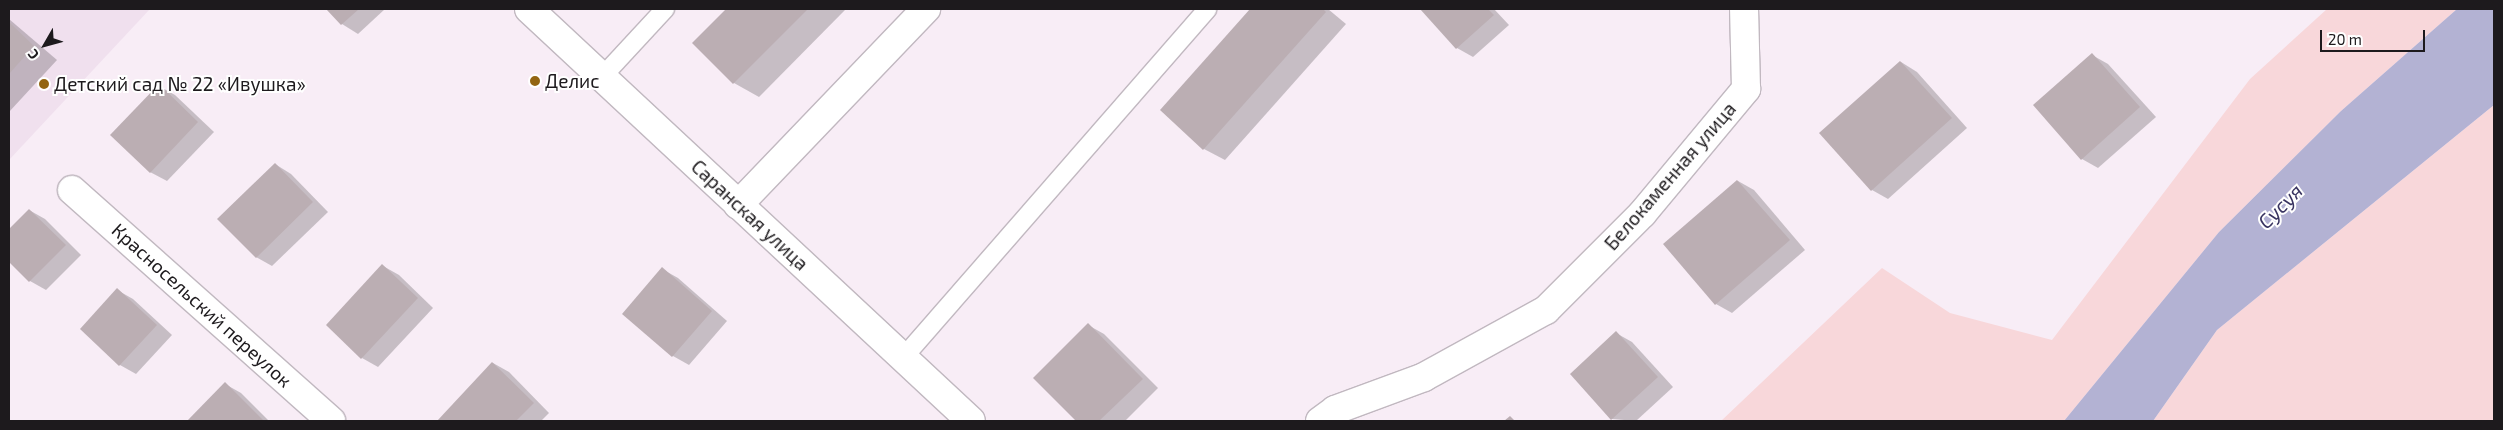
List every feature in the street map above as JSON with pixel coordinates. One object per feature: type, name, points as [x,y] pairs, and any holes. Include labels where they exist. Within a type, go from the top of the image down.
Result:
[{"type":"street","name":"Саранская улица","points":[[529,9],[971,421]]},
{"type":"street","points":[[738,205],[926,9]]},
{"type":"street","name":"Белокаменная улица","points":[[1320,421],[1334,410],[1424,377],[1546,310],[1642,214],[1746,90],[1744,9]]},
{"type":"street","name":"Красносельский переулок","points":[[72,190],[331,421]]},
{"type":"lane","points":[[602,78],[665,9]]},
{"type":"lane","points":[[903,358],[1207,9]]},
{"type":"shaded area","name":"Детский сад № 22 «Ивушка»","points":[[9,9],[150,9],[9,160]]},
{"type":"shaded area","points":[[2327,9],[2457,9],[2341,111],[2219,232],[2064,421],[1721,421],[1882,268],[1950,313],[2052,340],[2250,79]]},
{"type":"shaded area","points":[[2494,105],[2494,421],[2153,421],[2217,330]]},
{"type":"water","name":"Сусуя","points":[[2457,9],[2494,9],[2494,105],[2217,330],[2153,421],[2064,421],[2219,232],[2341,111]]},
{"type":"building","points":[[326,9],[359,9],[341,25]]},
{"type":"building","points":[[726,9],[808,9],[733,84],[692,43]]},
{"type":"building","points":[[1250,9],[1323,9],[1326,12],[1203,150],[1160,110]]},
{"type":"building","points":[[1420,9],[1488,9],[1494,15],[1456,49]]},
{"type":"building","points":[[9,22],[34,46],[9,74]]},
{"type":"building","points":[[2092,53],[2140,107],[2081,160],[2033,105]]},
{"type":"building","points":[[1900,61],[1952,118],[1871,191],[1819,133]]},
{"type":"building","points":[[159,84],[198,122],[150,173],[110,135]]},
{"type":"building","points":[[275,163],[313,202],[256,258],[217,219]]},
{"type":"building","points":[[1737,180],[1790,240],[1715,305],[1663,244]]},
{"type":"building","points":[[29,209],[66,245],[29,282],[9,262],[9,229]]},
{"type":"building","points":[[382,264],[418,298],[361,359],[326,325]]},
{"type":"building","points":[[662,267],[712,311],[672,357],[622,314]]},
{"type":"building","points":[[117,288],[157,325],[119,366],[80,329]]},
{"type":"building","points":[[1088,323],[1143,379],[1099,421],[1076,421],[1033,378]]},
{"type":"building","points":[[1616,331],[1658,377],[1611,420],[1570,374]]},
{"type":"building","points":[[492,362],[534,403],[516,421],[437,421]]},
{"type":"building","points":[[225,382],[264,421],[187,421]]},
{"type":"building","points":[[1510,416],[1515,421],[1504,421]]},
{"type":"place","name":"Делис","points":[[535,81]]},
{"type":"place","name":"Детский сад № 22 «Ивушка»","points":[[44,84]]}]
